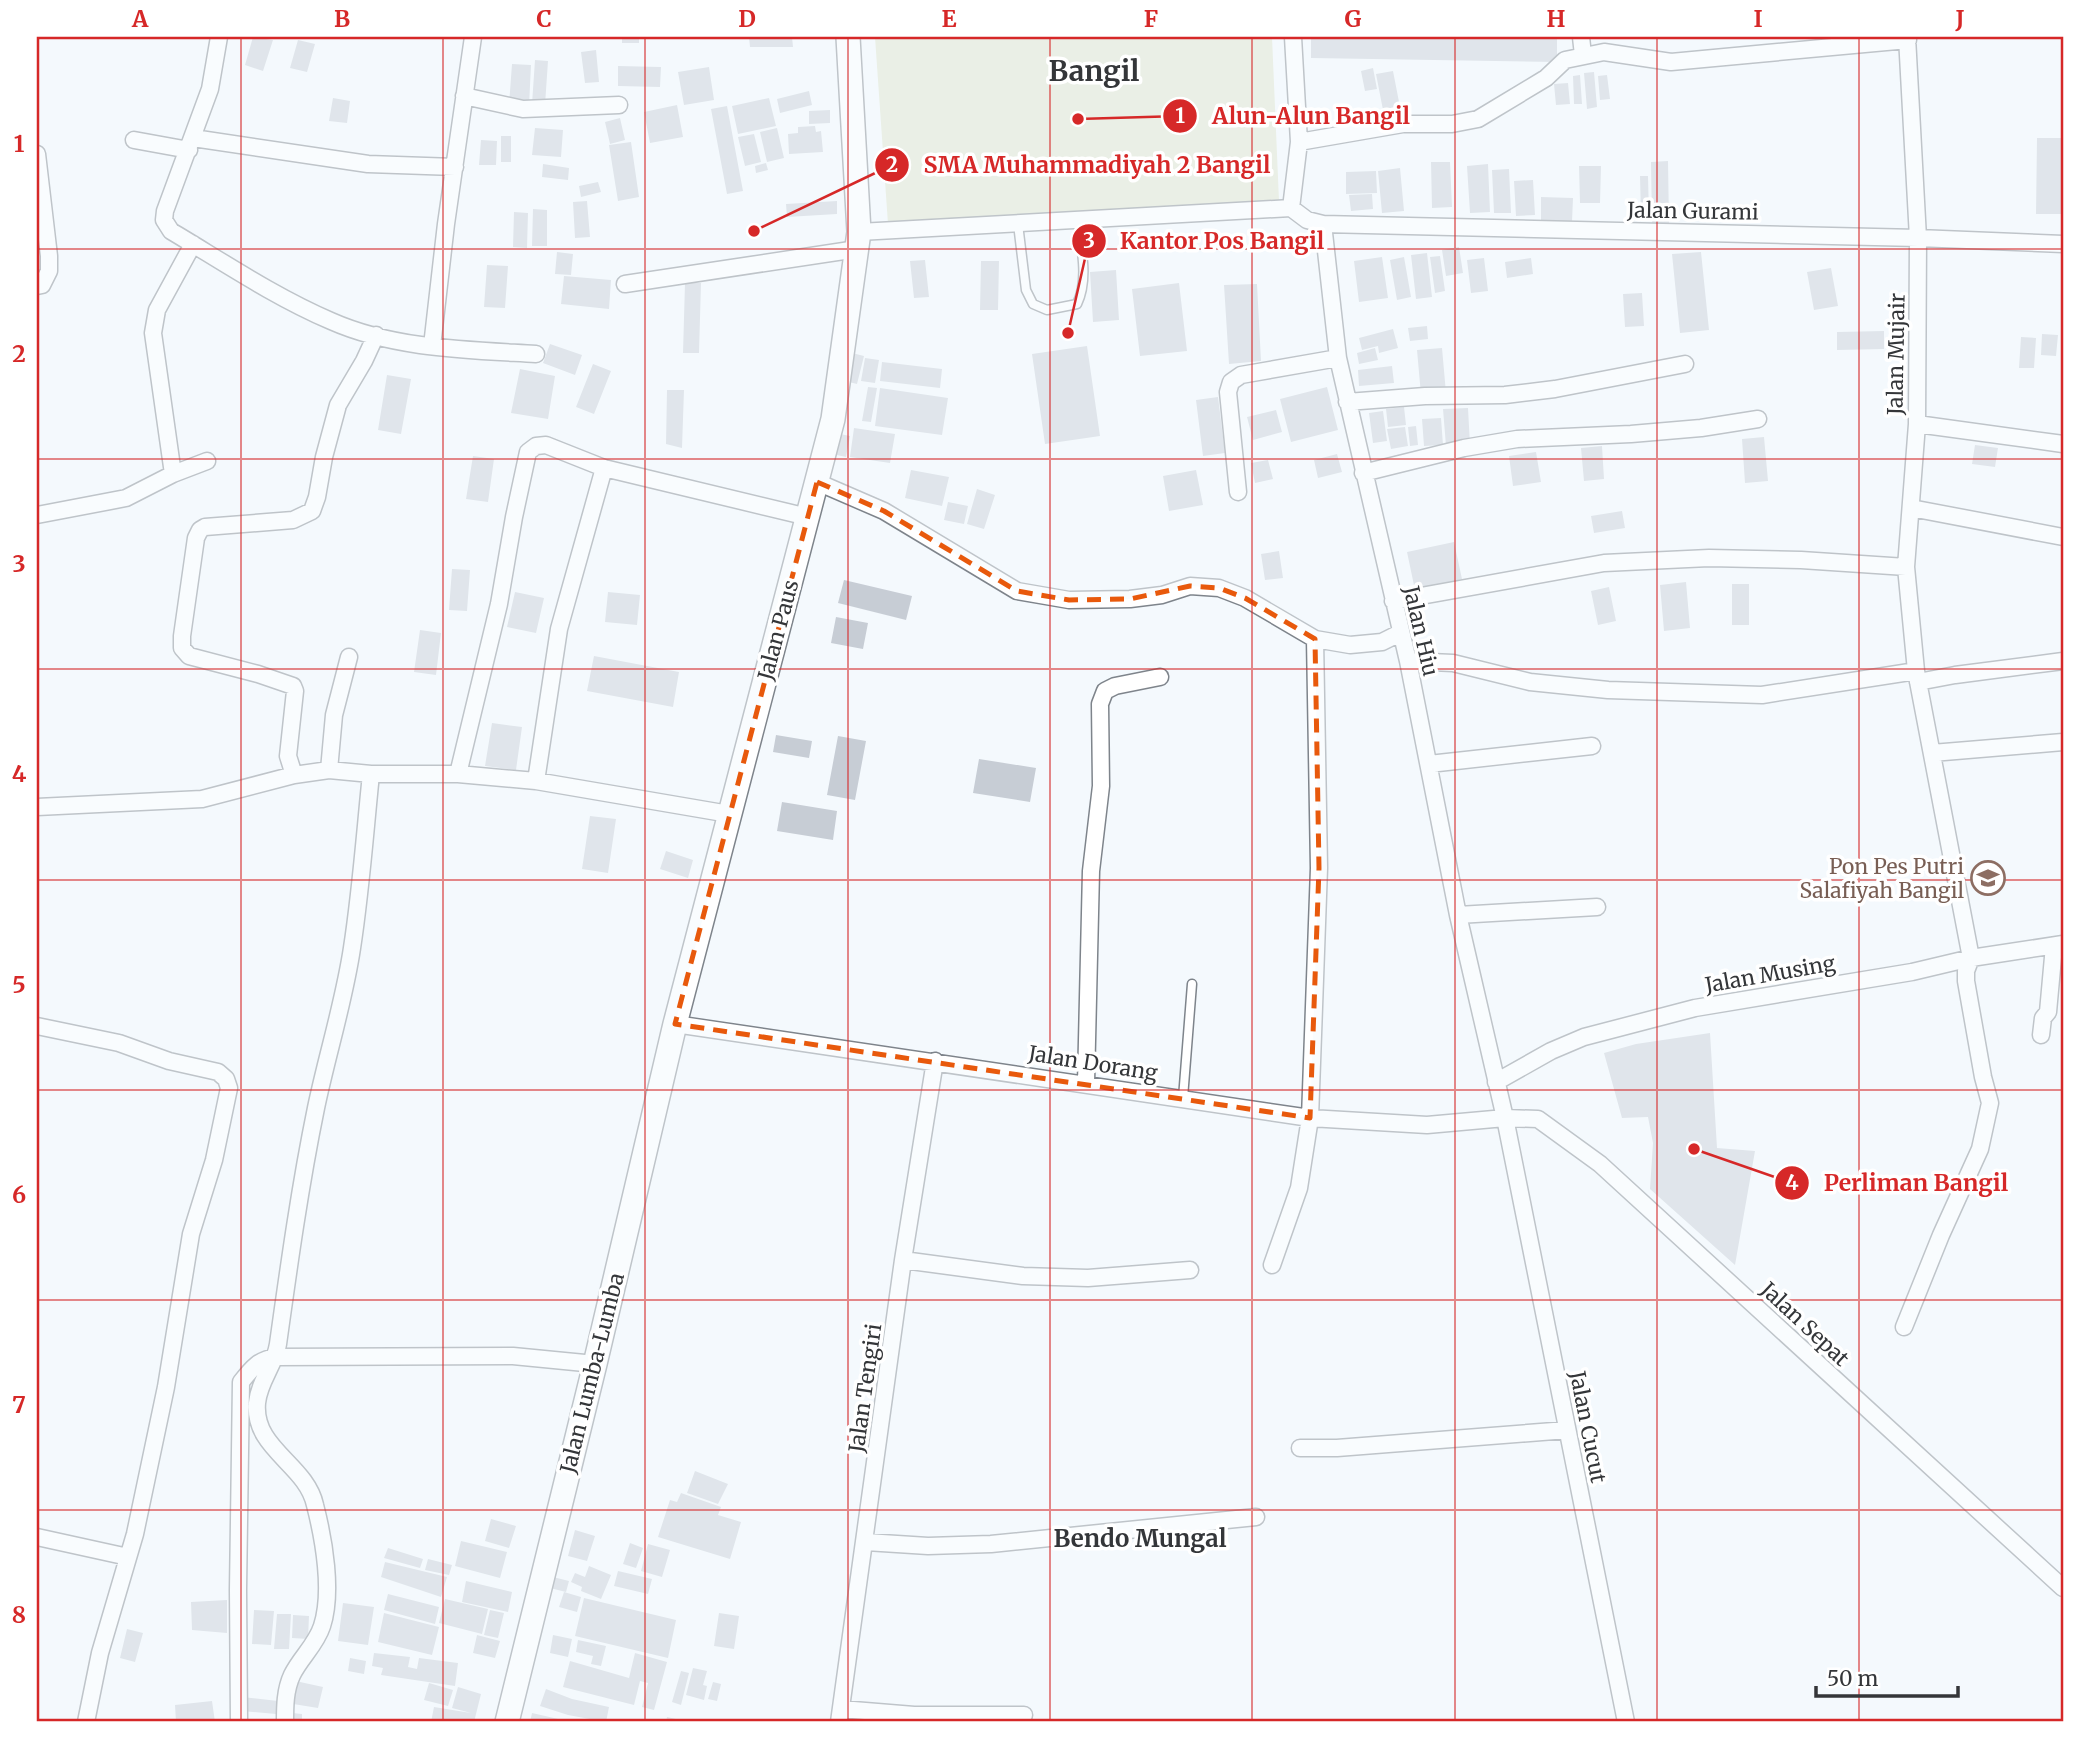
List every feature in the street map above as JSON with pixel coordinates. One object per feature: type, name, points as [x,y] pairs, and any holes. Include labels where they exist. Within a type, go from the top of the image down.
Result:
[{"type":"main road","name":"Jalan Paus","points":[[675,1024],[833,419],[858,240],[848,37]]},
{"type":"main road","name":"Jalan Lumba-Lumba","points":[[507,1722],[675,1024]]},
{"type":"street","points":[[219,37],[209,89],[165,211],[164,220],[172,231],[331,321],[376,335],[432,346],[536,354]]},
{"type":"street","points":[[432,346],[474,37]]},
{"type":"street","points":[[1291,208],[1298,142],[1293,37]]},
{"type":"street","points":[[1581,37],[1583,55]]},
{"type":"street","points":[[1298,142],[1403,124],[1451,124],[1478,119],[1546,78],[1565,60],[1583,55],[1604,52],[1671,62],[1908,38]]},
{"type":"street","name":"Jalan Mujair","points":[[1904,1327],[1980,1149],[1990,1103],[1966,981],[1970,958],[1917,677],[1906,567],[1917,424],[1918,238],[1908,38]]},
{"type":"street","points":[[464,96],[523,109],[619,105]]},
{"type":"street","points":[[134,140],[368,164],[455,167]]},
{"type":"street","points":[[37,154],[50,256],[49,271],[42,285],[37,286]]},
{"type":"street","points":[[625,284],[858,240],[1018,224],[1291,208],[1307,220],[1322,224]]},
{"type":"street","name":"Jalan Gurami","points":[[1322,224],[2063,244]]},
{"type":"street","name":"Jalan Hiu","points":[[1322,224],[1338,358],[1347,402],[1408,661],[1458,915],[1506,1118]]},
{"type":"street","points":[[173,474],[153,333],[157,310],[193,244]]},
{"type":"street","points":[[294,775],[288,756],[295,691],[293,686],[189,656],[182,648],[196,538],[205,527],[293,520],[312,511],[338,405],[376,335]]},
{"type":"street","points":[[1238,492],[1228,392],[1231,382],[1241,375],[1338,358]]},
{"type":"street","points":[[1347,402],[1425,396],[1505,395],[1555,389],[1685,364]]},
{"type":"street","points":[[1363,473],[1464,447],[1517,439],[1643,433],[1758,419]]},
{"type":"street","points":[[1917,424],[2063,444]]},
{"type":"street","points":[[458,774],[499,604],[528,452],[536,446],[547,445],[604,468],[808,517]]},
{"type":"street","points":[[37,515],[126,498],[173,474],[207,461]]},
{"type":"street","points":[[536,781],[558,629],[604,468]]},
{"type":"street","points":[[817,482],[884,511],[1017,591],[1069,600],[1130,600],[1162,596],[1190,586],[1219,588],[1245,598],[1315,639],[1350,645],[1382,642],[1400,633]]},
{"type":"street","points":[[1911,508],[2063,537]]},
{"type":"street","points":[[1392,601],[1604,563],[1709,558],[1801,560],[1906,567]]},
{"type":"street","points":[[1272,1265],[1299,1188],[1310,1118],[1319,867],[1315,639]]},
{"type":"street","points":[[329,770],[334,716],[349,657]]},
{"type":"street","points":[[1408,661],[1453,663],[1530,682],[1608,690],[1762,695],[2063,661]]},
{"type":"street","points":[[1086,1083],[1091,871],[1101,786],[1100,704],[1105,691],[1115,686],[1160,677]]},
{"type":"street","points":[[1932,753],[2063,742]]},
{"type":"street","points":[[1429,764],[1592,747]]},
{"type":"street","points":[[37,807],[202,799],[294,775],[329,770],[371,774],[458,774],[536,781],[729,814]]},
{"type":"street","points":[[285,1722],[287,1689],[292,1674],[322,1627],[326,1609],[326,1569],[315,1504],[309,1488],[295,1469],[263,1438],[258,1424],[257,1404],[265,1375],[276,1357],[291,1248],[316,1109],[352,950],[371,774]]},
{"type":"street","points":[[1458,915],[1597,907]]},
{"type":"street","points":[[2041,1035],[2043,1018],[2048,1012],[2059,945]]},
{"type":"street","name":"Jalan Musing","points":[[1496,1082],[1552,1051],[1584,1037],[1695,1008],[1912,972],[1970,958],[2059,945]]},
{"type":"street","name":"Jalan Dorang","points":[[675,1024],[935,1060],[1310,1118],[1427,1125],[1506,1118]]},
{"type":"street","points":[[37,1026],[119,1043],[169,1061],[218,1072],[226,1079],[229,1088],[214,1160],[191,1234],[166,1387],[135,1534],[100,1653],[86,1722]]},
{"type":"street","name":"Jalan Tengiri","points":[[840,1716],[903,1260],[935,1060]]},
{"type":"street","name":"Jalan Cucut","points":[[1506,1118],[1508,1141],[1626,1722]]},
{"type":"street","name":"Jalan Sepat","points":[[1506,1118],[1538,1119],[1600,1164],[2063,1588]]},
{"type":"street","points":[[903,1260],[1023,1276],[1088,1278],[1190,1270]]},
{"type":"street","points":[[239,1722],[241,1382],[255,1364],[263,1359],[276,1357],[513,1356],[595,1364]]},
{"type":"street","points":[[1300,1448],[1336,1448],[1567,1430]]},
{"type":"street","points":[[866,1542],[991,1544],[1256,1517]]},
{"type":"street","points":[[37,1537],[128,1557]]},
{"type":"street","points":[[840,1716],[1024,1716]]},
{"type":"lane","points":[[1018,224],[1026,290],[1033,304],[1046,310],[1077,304],[1083,292],[1078,222]]},
{"type":"lane","points":[[1183,1098],[1192,984]]},
{"type":"highlighted area","points":[[817,482],[884,511],[1017,591],[1069,600],[1130,599],[1190,586],[1219,588],[1245,598],[1315,639],[1319,868],[1310,1118],[675,1024]]},
{"type":"green space","points":[[875,37],[1272,37],[1279,201],[888,224]]},
{"type":"building","points":[[253,37],[273,40],[263,71],[245,65]]},
{"type":"building","points":[[622,37],[639,37],[639,43],[622,43]]},
{"type":"building","points":[[749,37],[792,37],[793,47],[750,47]]},
{"type":"building","points":[[1311,37],[1557,37],[1557,62],[1311,58]]},
{"type":"building","points":[[298,40],[315,44],[307,72],[290,68]]},
{"type":"building","points":[[596,50],[599,82],[585,83],[581,52]]},
{"type":"building","points":[[535,60],[548,61],[545,105],[532,104]]},
{"type":"building","points":[[512,64],[531,65],[529,106],[509,105]]},
{"type":"building","points":[[618,66],[661,67],[660,87],[618,86]]},
{"type":"building","points":[[709,67],[714,100],[684,105],[678,72]]},
{"type":"building","points":[[1373,68],[1377,89],[1365,91],[1361,71]]},
{"type":"building","points":[[1393,71],[1400,107],[1383,110],[1376,74]]},
{"type":"building","points":[[1594,72],[1597,107],[1587,109],[1584,73]]},
{"type":"building","points":[[1580,75],[1582,104],[1574,104],[1573,76]]},
{"type":"building","points":[[1607,75],[1610,99],[1600,100],[1598,76]]},
{"type":"building","points":[[1568,83],[1570,104],[1556,105],[1554,84]]},
{"type":"building","points":[[809,91],[812,105],[780,113],[777,99]]},
{"type":"building","points":[[333,98],[350,101],[347,123],[329,121]]},
{"type":"building","points":[[769,98],[776,126],[738,134],[732,106]]},
{"type":"building","points":[[677,105],[683,137],[650,143],[644,112]]},
{"type":"building","points":[[727,106],[743,191],[727,194],[711,109]]},
{"type":"building","points":[[830,110],[830,123],[809,124],[809,111]]},
{"type":"building","points":[[620,118],[625,140],[610,144],[605,122]]},
{"type":"building","points":[[815,126],[816,132],[821,131],[823,152],[789,154],[788,134],[798,133],[798,127]]},
{"type":"building","points":[[535,128],[563,130],[561,157],[532,155]]},
{"type":"building","points":[[777,128],[784,158],[767,162],[760,132]]},
{"type":"building","points":[[754,134],[761,162],[745,166],[738,137]]},
{"type":"building","points":[[501,136],[511,136],[511,162],[501,162]]},
{"type":"building","points":[[2037,138],[2063,138],[2063,214],[2036,214]]},
{"type":"building","points":[[481,140],[497,141],[496,165],[479,165]]},
{"type":"building","points":[[631,142],[639,197],[618,201],[609,145]]},
{"type":"building","points":[[1668,161],[1669,224],[1652,225],[1651,162]]},
{"type":"building","points":[[1431,162],[1450,162],[1452,207],[1432,208]]},
{"type":"building","points":[[766,163],[768,170],[756,173],[755,166]]},
{"type":"building","points":[[543,164],[569,168],[568,180],[542,177]]},
{"type":"building","points":[[1488,164],[1490,212],[1470,213],[1467,166]]},
{"type":"building","points":[[1579,166],[1601,166],[1600,203],[1580,203]]},
{"type":"building","points":[[1400,168],[1404,211],[1382,213],[1378,171]]},
{"type":"building","points":[[1509,169],[1511,213],[1494,213],[1492,170]]},
{"type":"building","points":[[1376,171],[1377,193],[1346,194],[1346,172]]},
{"type":"building","points":[[1640,176],[1648,176],[1649,215],[1641,215]]},
{"type":"building","points":[[1533,180],[1535,215],[1516,216],[1514,181]]},
{"type":"building","points":[[598,182],[601,192],[581,197],[579,186]]},
{"type":"building","points":[[1372,194],[1373,209],[1351,211],[1349,195]]},
{"type":"building","points":[[1541,197],[1573,198],[1572,222],[1541,221]]},
{"type":"building","points":[[587,201],[590,237],[575,238],[573,202]]},
{"type":"building","points":[[837,201],[837,214],[787,217],[786,204]]},
{"type":"building","points":[[533,209],[547,210],[547,246],[532,246]]},
{"type":"building","points":[[514,212],[528,213],[527,248],[513,247]]},
{"type":"building","points":[[1459,247],[1463,273],[1446,276],[1442,250]]},
{"type":"building","points":[[557,252],[573,254],[571,275],[555,274]]},
{"type":"building","points":[[1701,252],[1709,330],[1680,333],[1672,254]]},
{"type":"building","points":[[1427,253],[1432,297],[1416,299],[1411,255]]},
{"type":"building","points":[[1440,256],[1445,291],[1435,293],[1430,257]]},
{"type":"building","points":[[1382,257],[1388,298],[1359,302],[1354,261]]},
{"type":"building","points":[[1404,257],[1411,297],[1397,300],[1390,260]]},
{"type":"building","points":[[1484,258],[1488,291],[1471,293],[1467,260]]},
{"type":"building","points":[[1531,258],[1533,274],[1507,278],[1505,262]]},
{"type":"building","points":[[925,260],[929,297],[914,298],[910,261]]},
{"type":"building","points":[[981,261],[999,261],[998,310],[980,310]]},
{"type":"building","points":[[487,265],[508,266],[505,308],[484,307]]},
{"type":"building","points":[[1831,268],[1838,306],[1814,310],[1807,272]]},
{"type":"building","points":[[1116,270],[1119,320],[1093,322],[1090,272]]},
{"type":"building","points":[[564,276],[611,280],[609,309],[561,304]]},
{"type":"building","points":[[685,283],[701,283],[699,353],[683,353]]},
{"type":"building","points":[[1179,283],[1187,351],[1140,356],[1132,289]]},
{"type":"building","points":[[1257,284],[1261,361],[1229,364],[1224,285]]},
{"type":"building","points":[[1642,293],[1644,326],[1625,327],[1623,294]]},
{"type":"building","points":[[1427,326],[1428,339],[1410,341],[1408,328]]},
{"type":"building","points":[[1393,329],[1398,348],[1379,353],[1378,346],[1362,350],[1359,338]]},
{"type":"building","points":[[1884,331],[1884,349],[1837,350],[1837,332]]},
{"type":"building","points":[[2042,334],[2058,335],[2056,356],[2041,355]]},
{"type":"building","points":[[2021,337],[2036,338],[2034,368],[2019,368]]},
{"type":"building","points":[[550,344],[582,355],[575,375],[543,363]]},
{"type":"building","points":[[1087,346],[1100,436],[1045,444],[1032,354]]},
{"type":"building","points":[[1375,348],[1378,360],[1359,364],[1357,353]]},
{"type":"building","points":[[1442,348],[1446,393],[1421,395],[1417,350]]},
{"type":"building","points":[[852,353],[864,356],[857,384],[845,381]]},
{"type":"building","points":[[865,358],[879,360],[875,383],[861,381]]},
{"type":"building","points":[[882,362],[942,369],[940,388],[880,381]]},
{"type":"building","points":[[593,364],[611,371],[594,414],[576,407]]},
{"type":"building","points":[[1392,366],[1394,383],[1359,386],[1358,370]]},
{"type":"building","points":[[520,369],[555,376],[548,419],[511,413]]},
{"type":"building","points":[[387,375],[411,379],[401,434],[378,430]]},
{"type":"building","points":[[868,387],[877,388],[871,422],[862,421]]},
{"type":"building","points":[[1327,387],[1338,430],[1291,442],[1280,399]]},
{"type":"building","points":[[880,388],[948,398],[942,435],[875,426]]},
{"type":"building","points":[[667,390],[684,390],[682,448],[666,444]]},
{"type":"building","points":[[1218,397],[1225,453],[1203,456],[1196,400]]},
{"type":"building","points":[[1404,407],[1406,425],[1388,427],[1386,409]]},
{"type":"building","points":[[1468,408],[1470,445],[1446,446],[1443,409]]},
{"type":"building","points":[[1276,410],[1282,432],[1253,440],[1247,417]]},
{"type":"building","points":[[1383,411],[1387,441],[1373,443],[1369,413]]},
{"type":"building","points":[[1441,418],[1443,445],[1424,446],[1422,419]]},
{"type":"building","points":[[1416,426],[1418,445],[1410,446],[1408,427]]},
{"type":"building","points":[[1405,427],[1408,446],[1391,449],[1387,429]]},
{"type":"building","points":[[854,428],[895,434],[890,463],[850,457]]},
{"type":"building","points":[[835,433],[850,436],[846,457],[832,454]]},
{"type":"building","points":[[1764,437],[1768,481],[1745,483],[1742,439]]},
{"type":"building","points":[[1975,445],[1998,448],[1995,467],[1972,464]]},
{"type":"building","points":[[1602,446],[1604,479],[1584,481],[1581,448]]},
{"type":"building","points":[[1536,452],[1541,482],[1513,486],[1509,456]]},
{"type":"building","points":[[1337,454],[1342,472],[1318,478],[1314,460]]},
{"type":"building","points":[[473,456],[494,459],[488,502],[466,499]]},
{"type":"building","points":[[1268,460],[1273,479],[1255,483],[1251,463]]},
{"type":"building","points":[[911,470],[949,477],[942,506],[905,498]]},
{"type":"building","points":[[1196,470],[1203,505],[1169,511],[1163,476]]},
{"type":"building","points":[[977,489],[995,495],[984,529],[967,524]]},
{"type":"building","points":[[948,502],[968,506],[964,524],[944,520]]},
{"type":"building","points":[[1622,511],[1625,528],[1594,533],[1591,516]]},
{"type":"building","points":[[1454,542],[1462,579],[1415,590],[1407,552]]},
{"type":"building","points":[[1279,551],[1283,578],[1265,580],[1261,554]]},
{"type":"building","points":[[452,569],[470,570],[467,611],[449,610]]},
{"type":"building","points":[[844,580],[912,596],[906,620],[838,603]]},
{"type":"building","points":[[1686,582],[1690,628],[1664,631],[1660,585]]},
{"type":"building","points":[[1732,584],[1749,584],[1749,625],[1732,625]]},
{"type":"building","points":[[1609,587],[1616,621],[1598,625],[1591,591]]},
{"type":"building","points":[[515,592],[544,598],[536,633],[507,627]]},
{"type":"building","points":[[608,592],[640,595],[637,625],[605,622]]},
{"type":"building","points":[[836,617],[868,623],[863,649],[831,643]]},
{"type":"building","points":[[420,630],[441,633],[436,675],[414,672]]},
{"type":"building","points":[[594,656],[679,672],[673,707],[587,691]]},
{"type":"building","points":[[492,723],[522,727],[516,770],[485,766]]},
{"type":"building","points":[[776,735],[812,741],[809,758],[773,752]]},
{"type":"building","points":[[838,736],[866,741],[855,800],[827,795]]},
{"type":"building","points":[[979,759],[1036,768],[1030,802],[973,793]]},
{"type":"building","points":[[782,802],[837,811],[833,840],[777,831]]},
{"type":"building","points":[[590,816],[616,819],[608,873],[582,869]]},
{"type":"building","points":[[666,851],[693,860],[688,878],[660,869]]},
{"type":"building","points":[[1710,1033],[1717,1148],[1755,1151],[1735,1265],[1650,1189],[1653,1143],[1648,1117],[1622,1118],[1604,1053],[1636,1044]]},
{"type":"building","points":[[695,1471],[728,1484],[718,1504],[687,1493]]},
{"type":"building","points":[[681,1493],[721,1507],[718,1515],[741,1522],[730,1559],[658,1537],[670,1500],[677,1502]]},
{"type":"building","points":[[491,1519],[516,1526],[509,1548],[485,1541]]},
{"type":"building","points":[[575,1530],[595,1536],[587,1561],[568,1556]]},
{"type":"building","points":[[461,1541],[507,1552],[500,1578],[455,1566]]},
{"type":"building","points":[[630,1543],[643,1548],[636,1568],[623,1564]]},
{"type":"building","points":[[648,1544],[670,1550],[662,1577],[641,1571]]},
{"type":"building","points":[[388,1548],[423,1559],[420,1568],[384,1558]]},
{"type":"building","points":[[428,1559],[452,1565],[449,1575],[425,1570]]},
{"type":"building","points":[[385,1562],[447,1577],[441,1597],[381,1577]]},
{"type":"building","points":[[589,1566],[611,1575],[601,1599],[581,1591],[582,1587],[571,1582],[575,1573],[585,1577]]},
{"type":"building","points":[[618,1571],[652,1579],[648,1594],[614,1586]]},
{"type":"building","points":[[549,1576],[569,1581],[566,1592],[546,1587]]},
{"type":"building","points":[[466,1581],[512,1592],[508,1612],[462,1602]]},
{"type":"building","points":[[564,1592],[581,1597],[577,1612],[559,1607]]},
{"type":"building","points":[[388,1594],[439,1607],[435,1624],[384,1610]]},
{"type":"building","points":[[584,1598],[676,1620],[668,1658],[575,1636]]},
{"type":"building","points":[[445,1599],[488,1609],[482,1634],[439,1623]]},
{"type":"building","points":[[227,1600],[227,1633],[192,1630],[191,1602]]},
{"type":"building","points":[[343,1603],[374,1607],[368,1645],[338,1641]]},
{"type":"building","points":[[254,1610],[274,1611],[271,1645],[252,1644]]},
{"type":"building","points":[[490,1610],[504,1613],[498,1638],[484,1635]]},
{"type":"building","points":[[384,1613],[439,1627],[432,1655],[378,1642]]},
{"type":"building","points":[[719,1613],[739,1616],[734,1649],[714,1646]]},
{"type":"building","points":[[277,1614],[291,1614],[289,1649],[274,1649]]},
{"type":"building","points":[[293,1615],[309,1616],[308,1639],[292,1638]]},
{"type":"building","points":[[127,1629],[143,1633],[135,1662],[120,1658]]},
{"type":"building","points":[[477,1635],[500,1641],[495,1658],[473,1653]]},
{"type":"building","points":[[553,1635],[572,1639],[568,1657],[550,1653]]},
{"type":"building","points":[[578,1640],[606,1646],[601,1666],[591,1664],[593,1656],[576,1652]]},
{"type":"building","points":[[374,1653],[410,1657],[408,1667],[417,1669],[419,1658],[458,1663],[455,1686],[381,1675],[383,1668],[372,1666]]},
{"type":"building","points":[[635,1653],[667,1662],[654,1710],[642,1707],[648,1683],[640,1681],[634,1705],[563,1687],[570,1661],[629,1678]]},
{"type":"building","points":[[350,1658],[366,1661],[364,1674],[348,1671]]},
{"type":"building","points":[[693,1668],[707,1671],[703,1685],[707,1686],[704,1700],[686,1695]]},
{"type":"building","points":[[681,1671],[689,1673],[681,1705],[672,1702]]},
{"type":"building","points":[[291,1680],[323,1687],[318,1708],[287,1703]]},
{"type":"building","points":[[713,1682],[721,1684],[717,1701],[708,1699]]},
{"type":"building","points":[[429,1683],[453,1690],[448,1706],[424,1700]]},
{"type":"building","points":[[458,1687],[481,1694],[474,1722],[431,1722],[434,1707],[471,1713],[452,1708]]},
{"type":"building","points":[[546,1689],[572,1699],[609,1707],[606,1722],[568,1715],[540,1706]]},
{"type":"building","points":[[242,1697],[278,1701],[276,1714],[241,1711]]},
{"type":"building","points":[[212,1701],[215,1722],[176,1722],[175,1705]]},
{"type":"building","points":[[292,1713],[302,1714],[302,1722],[291,1722]]},
{"type":"building","points":[[532,1713],[567,1721],[567,1722],[530,1722]]},
{"type":"building","points":[[667,1717],[685,1721],[666,1722]]},
{"type":"place","name":"Alun-Alun Bangil","points":[[1078,119]]},
{"type":"place","name":"SMA Muhammadiyah 2 Bangil","points":[[754,231]]},
{"type":"place","name":"Kantor Pos Bangil","points":[[1068,333]]},
{"type":"place","name":"Pon Pes Putri Salafiyah Bangil","points":[[1988,878]]},
{"type":"place","name":"Perliman Bangil","points":[[1694,1149]]},
{"type":"district","name":"Bangil","points":[[1094,71]]},
{"type":"district","name":"Bendo Mungal","points":[[1140,1538]]}]
